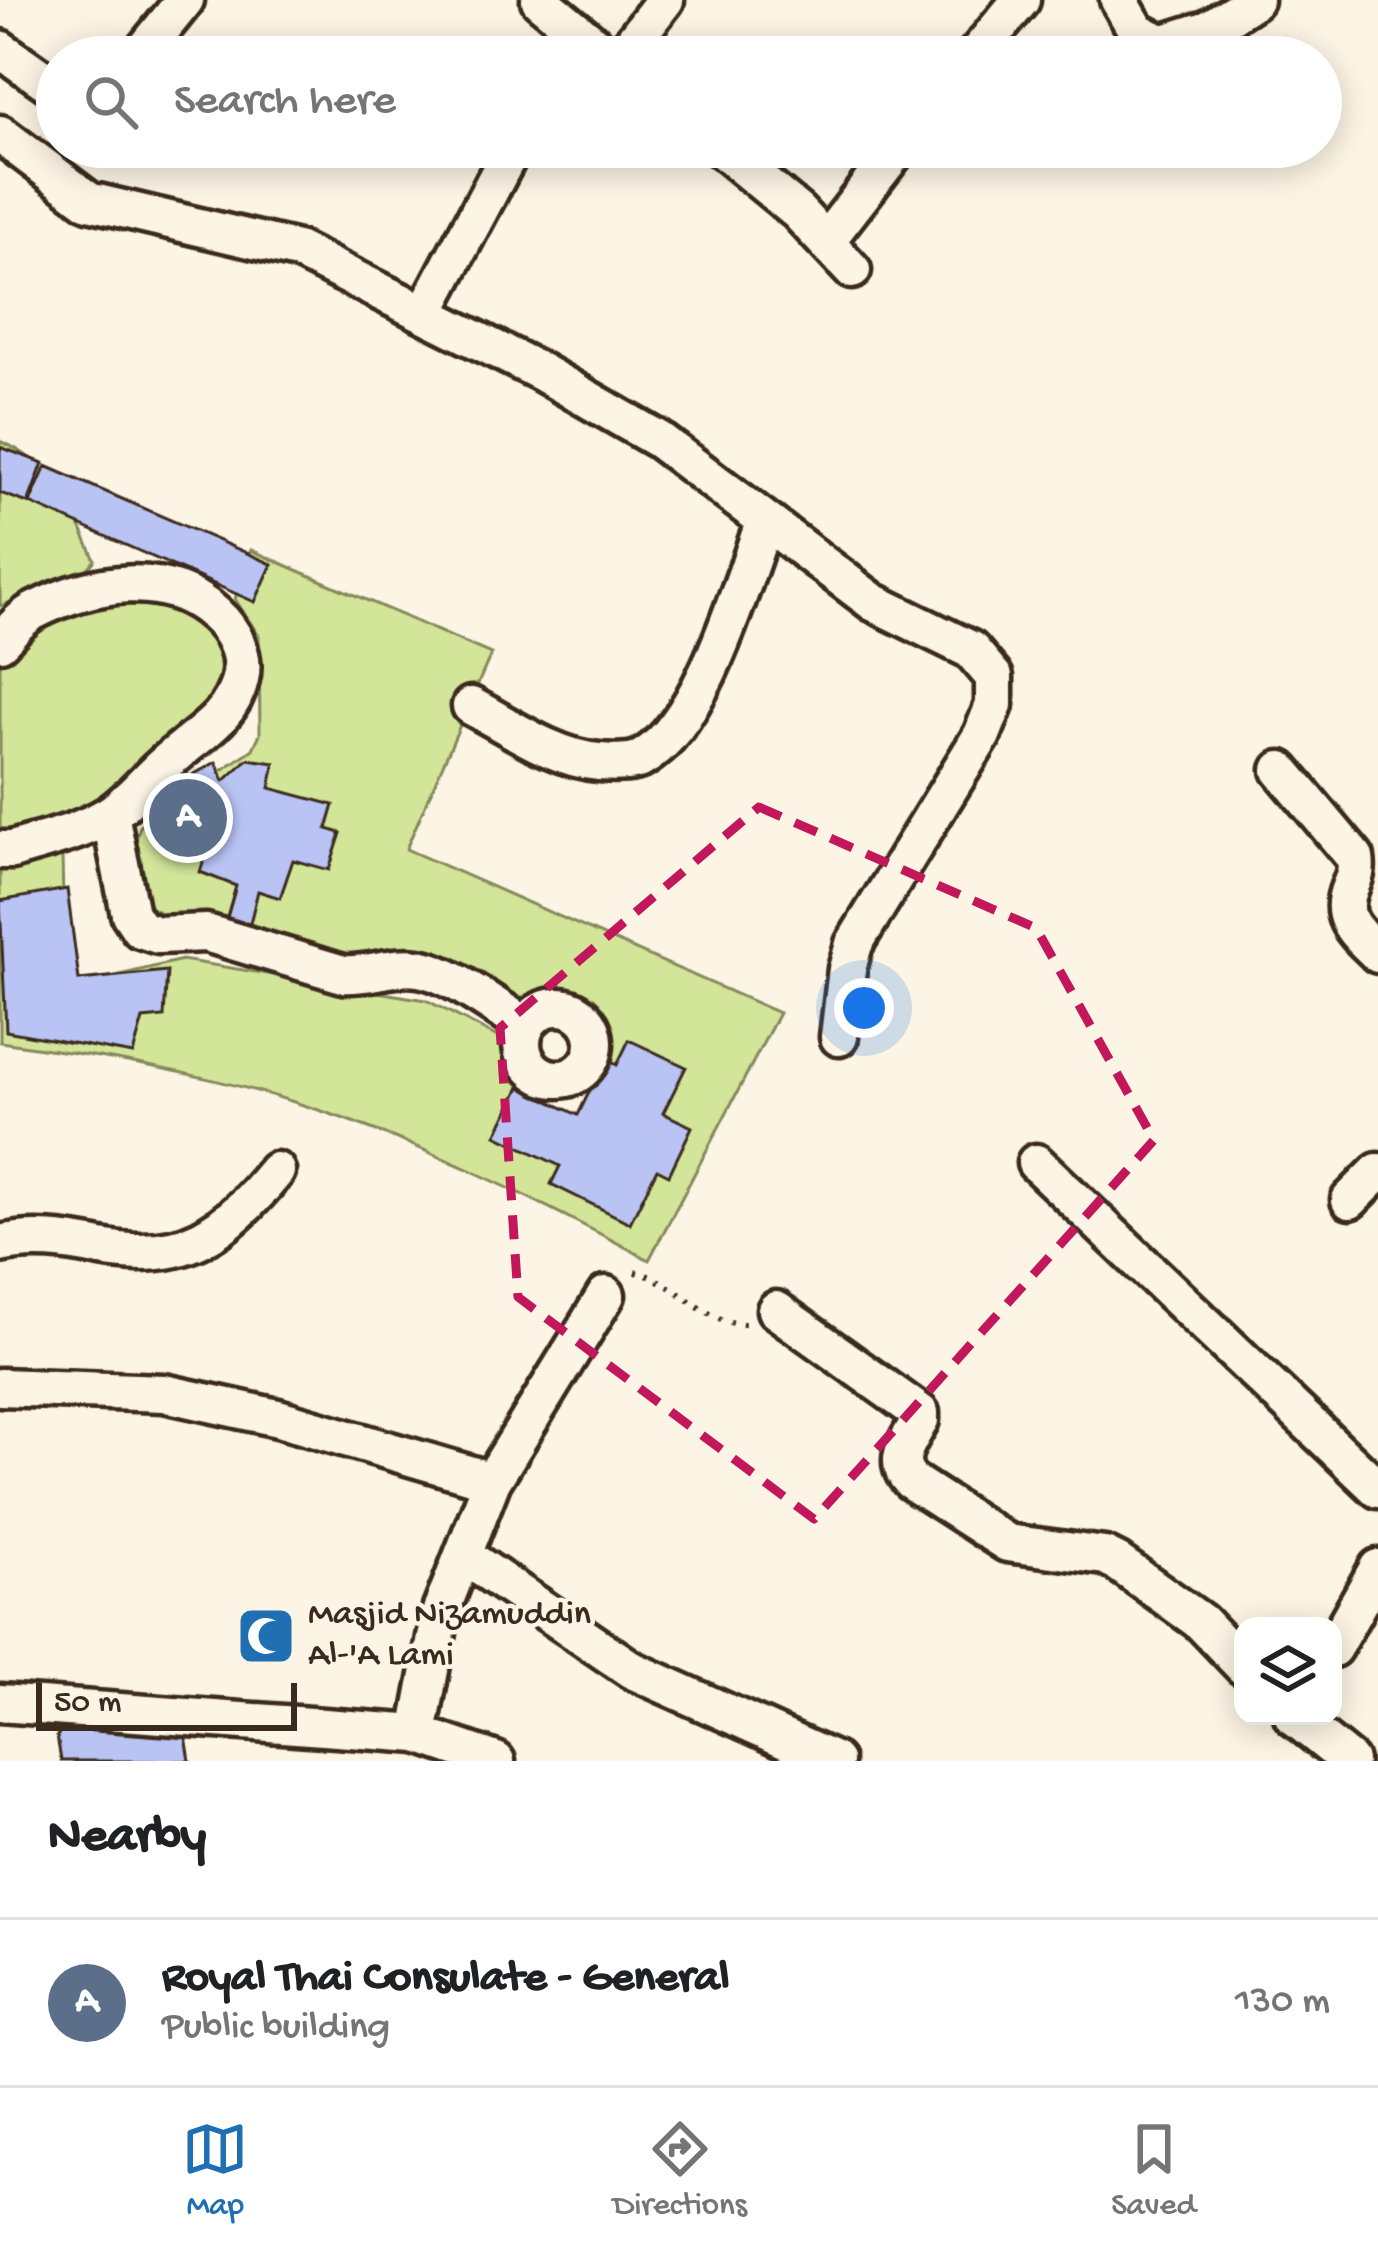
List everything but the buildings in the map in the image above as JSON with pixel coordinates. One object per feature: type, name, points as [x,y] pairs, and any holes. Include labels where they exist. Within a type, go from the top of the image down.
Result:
[{"type":"street","points":[[157,36],[185,0]]},
{"type":"street","points":[[540,0],[563,36]]},
{"type":"street","points":[[637,36],[665,0]]},
{"type":"street","points":[[991,36],[1021,0]]},
{"type":"street","points":[[1119,0],[1137,31],[1147,36]]},
{"type":"street","points":[[1187,36],[1209,29],[1254,0]]},
{"type":"street","points":[[0,49],[36,74]]},
{"type":"street","points":[[0,134],[36,149]]},
{"type":"street","points":[[67,168],[89,201],[297,250],[426,311],[659,440],[873,602],[971,650],[994,677],[994,705],[982,735],[854,944],[839,1036]]},
{"type":"street","points":[[426,311],[502,168]]},
{"type":"street","points":[[745,168],[798,212],[852,269]]},
{"type":"street","points":[[826,242],[883,168]]},
{"type":"street","points":[[471,706],[553,748],[595,762],[640,760],[673,733],[699,692],[765,521]]},
{"type":"street","points":[[0,642],[16,614],[118,585],[153,583],[178,588],[201,600],[225,622],[239,648],[241,676],[230,704],[210,730],[171,758],[110,814],[12,850],[0,850]]},
{"type":"street","points":[[1281,770],[1351,849],[1357,867],[1345,919],[1378,954]]},
{"type":"street","points":[[110,814],[130,914],[148,934],[206,933],[343,974],[365,976],[416,967],[442,976],[526,1026]]},
{"type":"street","points":[[1036,1163],[1378,1490]]},
{"type":"street","points":[[0,1244],[63,1240],[124,1252],[168,1253],[210,1236],[244,1209],[276,1171]]},
{"type":"street","points":[[1350,1200],[1378,1172]]},
{"type":"street","points":[[418,1734],[441,1611],[492,1481],[606,1295]]},
{"type":"street","points":[[776,1310],[920,1413],[901,1456],[904,1474],[911,1481],[1006,1543],[1105,1556],[1117,1562],[1201,1622],[1234,1657]]},
{"type":"street","points":[[0,1388],[164,1393],[278,1418],[492,1481]]},
{"type":"street","points":[[463,1555],[632,1670],[834,1761]]},
{"type":"street","points":[[1342,1632],[1378,1568]]},
{"type":"street","points":[[0,1703],[340,1745],[418,1734],[496,1761]]},
{"type":"street","points":[[1304,1725],[1349,1761]]},
{"type":"path","points":[[606,1295],[622,1276],[640,1273],[737,1325],[776,1310]]},
{"type":"highlighted area","points":[[759,807],[1036,928],[1154,1140],[814,1519],[518,1297],[500,1028]]},
{"type":"green space","points":[[0,441],[35,462],[60,490],[95,560],[80,578],[0,606]]},
{"type":"green space","points":[[251,550],[491,654],[406,849],[779,1013],[649,1260],[477,1173],[342,1118],[187,1074],[0,1042],[0,866],[62,855],[65,988],[182,960],[426,1000],[509,1043],[520,1087],[607,1134],[617,1065],[605,1059],[599,1016],[578,997],[565,992],[524,1010],[378,957],[283,948],[174,920],[142,903],[133,849],[140,826],[253,749],[260,734],[259,636],[235,599]]},
{"type":"green space","points":[[150,594],[220,629],[229,690],[92,813],[0,838],[0,659],[50,624]]},
{"type":"place","name":"Royal Thai Consulate - General","points":[[188,818]]},
{"type":"place","name":"Masjid Nizamuddin Al-'A Lami","points":[[266,1636]]}]
